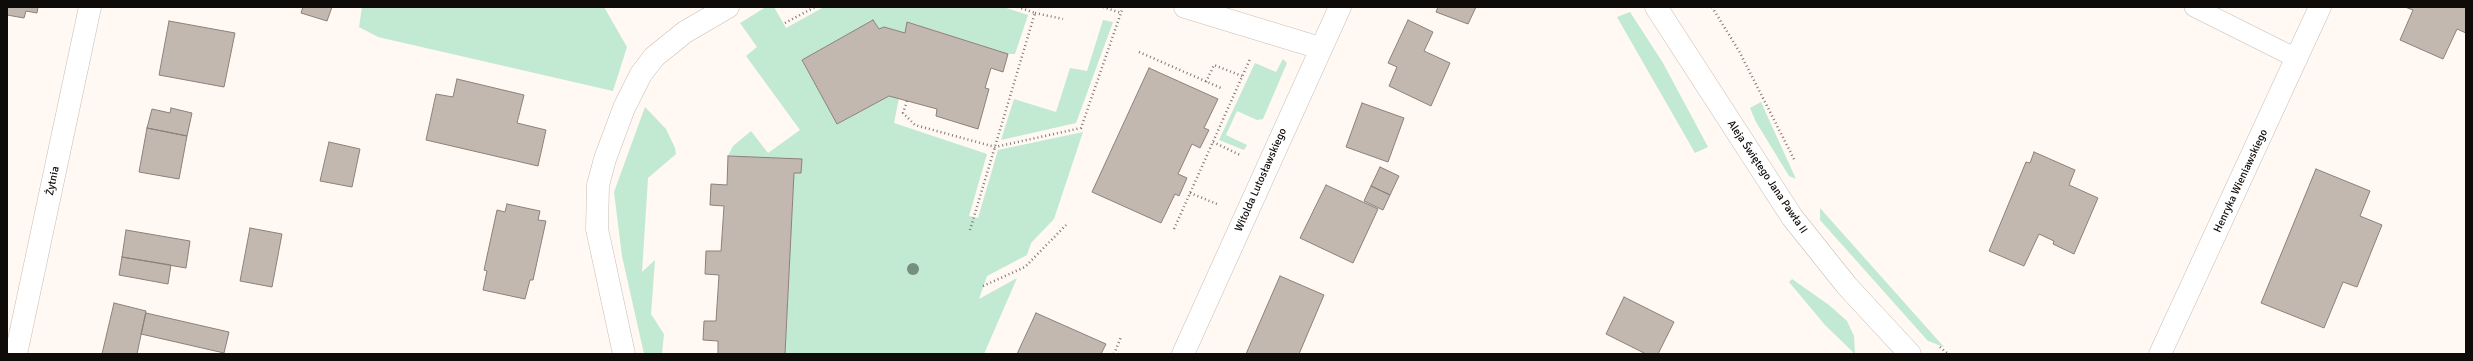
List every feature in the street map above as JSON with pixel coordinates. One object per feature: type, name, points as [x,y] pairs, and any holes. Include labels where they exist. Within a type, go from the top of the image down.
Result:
[{"type":"street","name":"Żytnia","points":[[16,354],[90,7]]},
{"type":"street","points":[[624,354],[597,229],[598,185],[605,159],[627,102],[641,74],[654,57],[685,32],[728,7]]},
{"type":"street","points":[[1185,7],[1320,48]]},
{"type":"street","name":"Witolda Lutosławskiego","points":[[1183,354],[1320,48],[1340,7]]},
{"type":"street","name":"Aleja Świętego Jana Pawła II","points":[[1656,7],[1792,217],[1847,286],[1905,353]]},
{"type":"street","name":"Henryka Wieniawskiego","points":[[2160,354],[2298,59],[2320,7]]},
{"type":"lane","points":[[2194,7],[2298,59]]},
{"type":"path","points":[[785,23],[815,7]]},
{"type":"path","points":[[1018,7],[1063,19]]},
{"type":"path","points":[[1103,7],[1121,13]]},
{"type":"path","points":[[907,101],[903,113],[915,125],[995,147],[1081,128],[1123,7]]},
{"type":"path","points":[[1712,7],[1739,51],[1798,168]]},
{"type":"path","points":[[970,230],[1035,12]]},
{"type":"path","points":[[1138,52],[1221,88]]},
{"type":"path","points":[[1206,82],[1214,65],[1242,76]]},
{"type":"path","points":[[1174,229],[1241,81]]},
{"type":"path","points":[[1213,142],[1244,156]]},
{"type":"path","points":[[1190,193],[1221,206]]},
{"type":"path","points":[[983,286],[1025,266],[1066,225]]},
{"type":"path","points":[[1114,354],[1121,337]]},
{"type":"path","points":[[1935,342],[1948,354]]},
{"type":"green space","points":[[362,7],[604,7],[627,47],[613,91],[378,37],[359,27]]},
{"type":"green space","points":[[766,7],[774,7],[786,28],[824,7],[1003,7],[1028,15],[1015,54],[1008,54],[908,22],[905,33],[884,27],[879,29],[873,20],[802,60],[837,124],[889,96],[899,98],[894,123],[987,154],[969,216],[978,218],[998,150],[1083,132],[1054,219],[1031,243],[1027,255],[987,276],[979,299],[1017,278],[984,354],[785,354],[794,173],[801,173],[802,160],[728,156],[733,146],[751,131],[768,153],[800,130],[746,56],[757,47],[740,23]]},
{"type":"green space","points":[[1630,12],[1663,63],[1708,147],[1695,153],[1617,17]]},
{"type":"green space","points":[[1103,20],[1113,22],[1076,123],[1001,140],[1014,99],[1056,112],[1070,68],[1087,71]]},
{"type":"green space","points":[[1283,59],[1287,63],[1263,119],[1257,120],[1237,111],[1226,135],[1247,145],[1244,150],[1219,140],[1255,63],[1276,72]]},
{"type":"green space","points":[[1761,102],[1796,179],[1789,176],[1756,122],[1750,108]]},
{"type":"green space","points":[[645,107],[666,129],[675,148],[676,154],[648,178],[642,272],[655,260],[651,314],[664,334],[662,354],[644,354],[622,256],[614,192]]},
{"type":"green space","points":[[1820,208],[1944,347],[1928,341],[1820,220]]},
{"type":"green space","points":[[1792,279],[1829,305],[1847,321],[1854,336],[1855,354],[1825,325],[1789,282]]},
{"type":"building","points":[[7,7],[38,7],[37,13],[26,11],[24,18],[7,15]]},
{"type":"building","points":[[303,7],[332,7],[327,21],[301,13]]},
{"type":"building","points":[[1438,7],[1476,7],[1468,24],[1436,12]]},
{"type":"building","points":[[2405,7],[2466,7],[2466,33],[2457,29],[2443,59],[2400,40],[2413,10]]},
{"type":"building","points":[[873,20],[879,29],[884,27],[905,33],[907,22],[1008,54],[1003,72],[991,68],[985,88],[989,89],[978,129],[936,116],[937,109],[889,96],[837,124],[802,60]]},
{"type":"building","points":[[1408,20],[1433,32],[1424,51],[1450,63],[1431,106],[1389,86],[1397,67],[1388,63]]},
{"type":"building","points":[[169,21],[235,33],[224,87],[159,75]]},
{"type":"building","points":[[1149,68],[1218,99],[1204,128],[1209,130],[1200,148],[1192,144],[1178,174],[1187,178],[1179,196],[1175,194],[1161,223],[1092,192]]},
{"type":"building","points":[[457,79],[524,95],[517,123],[546,130],[538,166],[426,140],[436,94],[453,97]]},
{"type":"building","points":[[1362,103],[1404,118],[1388,162],[1346,147]]},
{"type":"building","points":[[171,108],[192,113],[187,136],[147,128],[152,109],[170,113]]},
{"type":"building","points":[[147,128],[187,136],[179,179],[139,172]]},
{"type":"building","points":[[329,142],[360,149],[352,187],[320,181]]},
{"type":"building","points":[[2034,152],[2075,170],[2069,185],[2098,198],[2074,254],[2053,244],[2054,241],[2039,234],[2024,266],[1989,251],[2026,162],[2030,163]]},
{"type":"building","points":[[728,156],[802,159],[801,173],[794,173],[785,354],[718,354],[718,341],[703,340],[704,321],[716,321],[719,275],[705,274],[706,251],[721,251],[724,206],[710,205],[711,184],[727,185]]},
{"type":"building","points":[[1380,167],[1399,176],[1390,195],[1371,186]]},
{"type":"building","points":[[2316,169],[2370,191],[2360,216],[2382,225],[2357,287],[2343,282],[2324,328],[2261,303]]},
{"type":"building","points":[[1326,185],[1378,209],[1353,263],[1300,238]]},
{"type":"building","points":[[1371,186],[1390,195],[1383,210],[1364,201]]},
{"type":"building","points":[[507,204],[540,211],[538,220],[546,221],[533,280],[530,280],[525,299],[483,290],[487,271],[484,270],[497,210],[505,212]]},
{"type":"building","points":[[250,228],[282,234],[272,287],[240,281]]},
{"type":"building","points":[[126,230],[190,241],[186,268],[122,257]]},
{"type":"building","points":[[122,257],[171,265],[168,284],[119,275]]},
{"type":"building","points":[[1280,276],[1324,295],[1299,354],[1246,354]]},
{"type":"building","points":[[1624,297],[1674,322],[1658,354],[1646,354],[1606,334]]},
{"type":"building","points":[[114,303],[146,311],[137,354],[102,354]]},
{"type":"building","points":[[146,313],[229,332],[224,353],[141,334]]},
{"type":"building","points":[[1036,313],[1106,344],[1101,354],[1017,354]]}]
